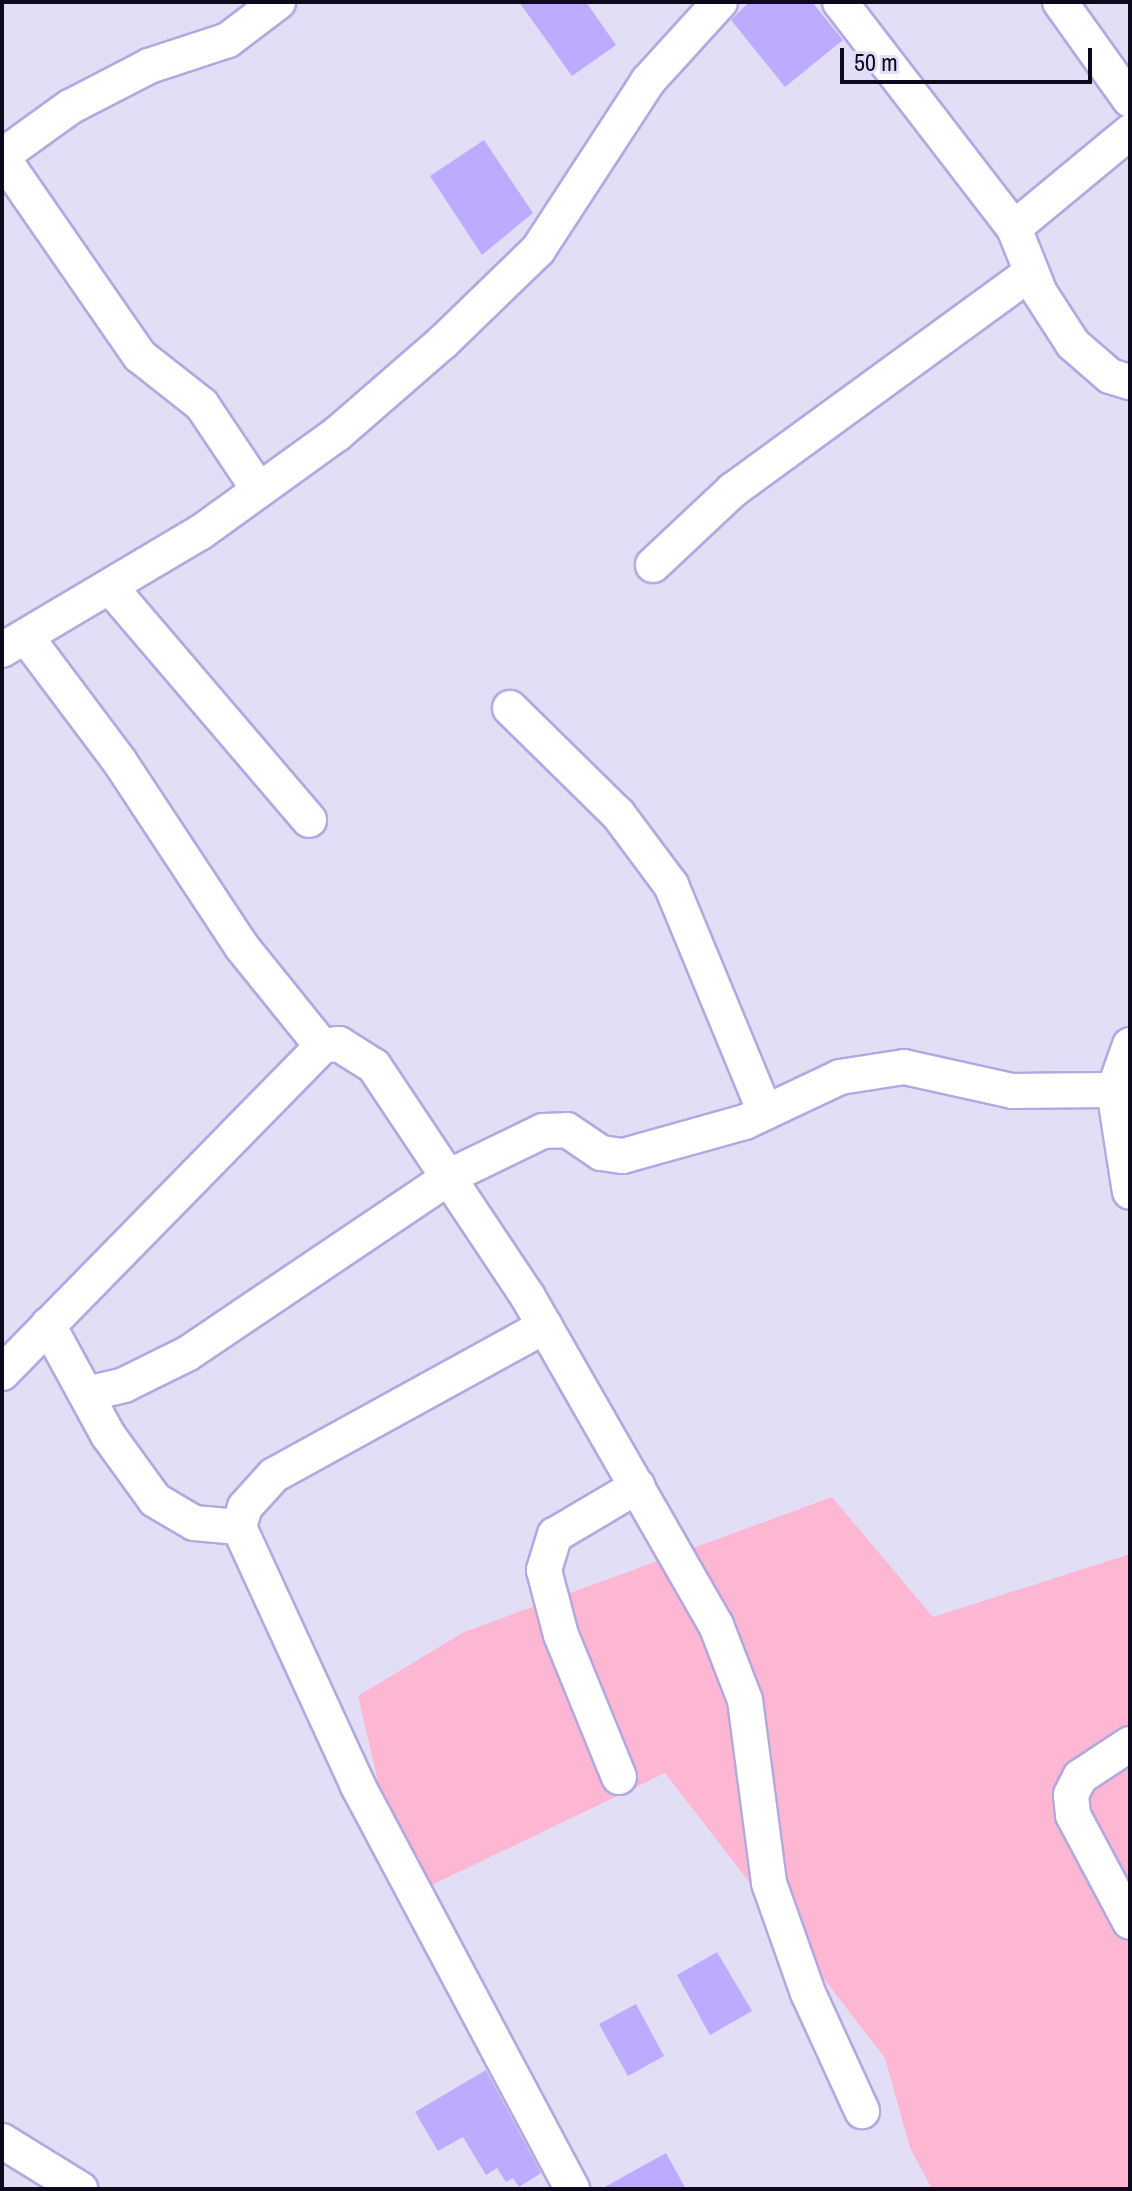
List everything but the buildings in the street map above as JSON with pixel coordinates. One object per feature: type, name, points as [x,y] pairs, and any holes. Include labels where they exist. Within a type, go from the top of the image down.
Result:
[{"type":"street","points":[[259,490],[202,405],[140,356],[2,157],[70,107],[149,66],[228,40],[278,2]]},
{"type":"street","points":[[322,1046],[242,947],[120,762],[15,644],[111,588],[259,490],[399,380],[538,250],[648,81],[720,2]]},
{"type":"street","points":[[840,2],[1014,228],[1031,273],[1073,344],[1110,376],[1130,382]]},
{"type":"street","points":[[1060,2],[1130,100]]},
{"type":"street","points":[[1014,228],[1130,132]]},
{"type":"street","points":[[653,565],[733,490],[1031,273]]},
{"type":"street","points":[[111,588],[309,820]]},
{"type":"street","points":[[510,708],[618,814],[671,885],[765,1112]]},
{"type":"street","points":[[2,1373],[322,1046],[339,1044],[374,1066],[452,1175],[545,1326],[638,1486],[737,1673],[769,1883],[808,1993],[862,2111]]},
{"type":"street","points":[[1130,1045],[1114,1090],[1130,1192]]},
{"type":"street","points":[[86,1394],[124,1385],[187,1354],[452,1175],[543,1131],[567,1130],[601,1153],[623,1156],[765,1112],[840,1077],[904,1067],[1012,1091],[1114,1090]]},
{"type":"street","points":[[48,1325],[86,1394],[155,1500],[194,1523],[239,1527]]},
{"type":"street","points":[[545,1326],[274,1475],[245,1507],[239,1527],[358,1786],[572,2189]]},
{"type":"street","points":[[619,1777],[556,1620],[544,1570],[555,1535],[638,1486]]},
{"type":"street","points":[[1130,1744],[1080,1777],[1071,1795],[1073,1815],[1130,1922]]},
{"type":"street","points":[[2,2141],[78,2188]]},
{"type":"shaded area","points":[[832,1497],[933,1617],[1130,1554],[1130,2189],[932,2189],[910,2148],[885,2058],[665,1773],[405,1898],[358,1696],[464,1632]]}]
